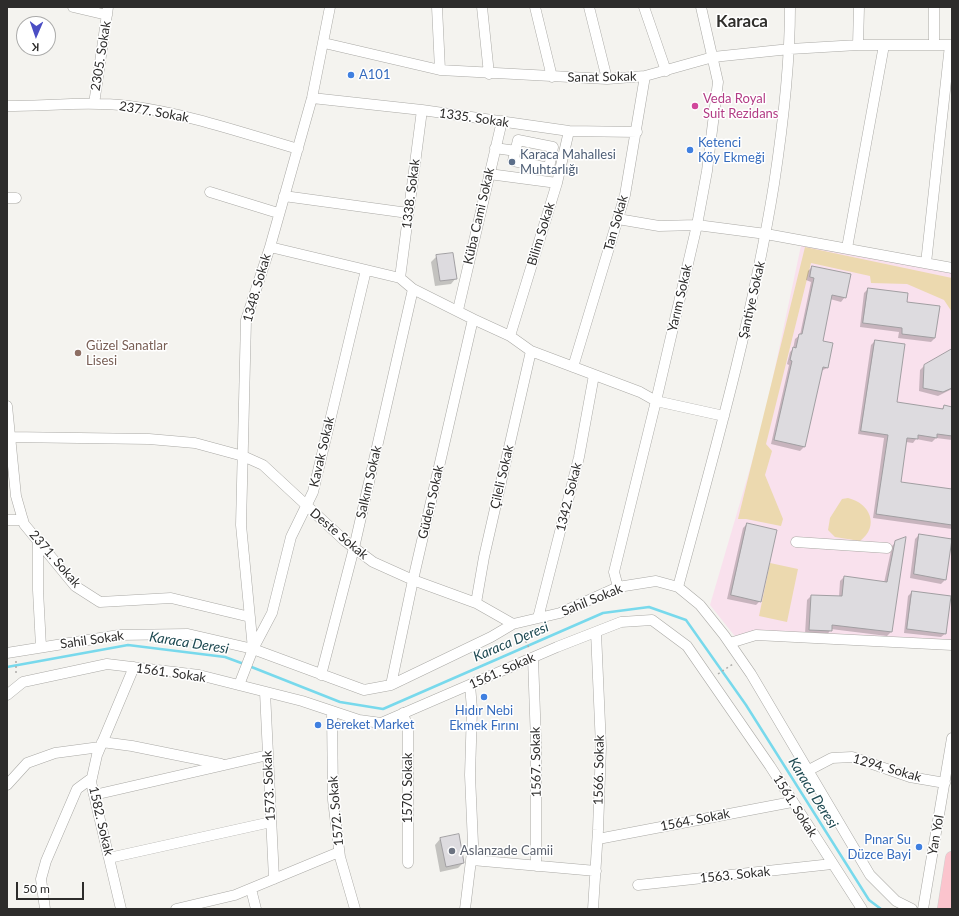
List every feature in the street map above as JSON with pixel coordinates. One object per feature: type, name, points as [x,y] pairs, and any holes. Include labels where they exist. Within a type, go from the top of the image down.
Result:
[{"type":"main road","points":[[944,909],[952,858]]},
{"type":"street","points":[[73,7],[108,11]]},
{"type":"street","name":"1348. Sokak","points":[[252,649],[241,525],[246,320],[270,247],[278,213],[312,98],[330,7]]},
{"type":"street","points":[[437,7],[440,70]]},
{"type":"street","points":[[535,7],[552,77]]},
{"type":"street","points":[[589,7],[607,79]]},
{"type":"street","points":[[644,7],[666,70]]},
{"type":"street","name":"Yarım Sokak","points":[[618,587],[614,572],[697,225],[707,171],[718,82],[701,7]]},
{"type":"street","name":"Şantiye Sokak","points":[[678,587],[724,416],[766,234],[785,116],[790,49],[790,7]]},
{"type":"street","points":[[858,45],[859,7]]},
{"type":"street","points":[[934,7],[934,44]]},
{"type":"street","points":[[484,8],[489,74]]},
{"type":"street","name":"2305. Sokak","points":[[94,104],[108,11]]},
{"type":"street","name":"Sanat Sokak","points":[[324,43],[440,70],[489,74],[607,79],[645,76],[713,57],[790,49],[884,44],[951,45]]},
{"type":"street","points":[[847,248],[884,44]]},
{"type":"street","points":[[926,263],[951,45]]},
{"type":"street","name":"Tan Sokak","points":[[573,367],[625,195],[637,132],[645,76]]},
{"type":"street","name":"1335. Sokak","points":[[312,98],[422,110],[569,131],[637,132]]},
{"type":"street","name":"2377. Sokak","points":[[7,106],[94,104],[129,106],[205,122],[298,149]]},
{"type":"street","name":"1338. Sokak","points":[[400,278],[422,110]]},
{"type":"street","name":"Küba Cami Sokak","points":[[458,310],[502,121]]},
{"type":"street","points":[[534,143],[538,126]]},
{"type":"street","name":"Bilim Sokak","points":[[510,336],[557,183],[569,131]]},
{"type":"street","points":[[518,140],[534,143],[553,147],[549,168],[513,161],[518,140]]},
{"type":"street","points":[[495,148],[516,150]]},
{"type":"street","points":[[550,158],[562,161]]},
{"type":"street","points":[[525,179],[529,164]]},
{"type":"street","points":[[489,174],[557,183]]},
{"type":"street","points":[[210,192],[278,213]]},
{"type":"street","points":[[284,196],[408,212]]},
{"type":"street","points":[[618,219],[659,226],[697,225],[766,234],[952,268]]},
{"type":"street","points":[[270,247],[400,278],[413,289],[510,336],[531,351],[640,392],[656,401],[724,416]]},
{"type":"street","name":"Kavak Sokak","points":[[252,649],[272,614],[291,537],[313,492],[366,270]]},
{"type":"street","name":"Salkım Sokak","points":[[321,675],[354,548],[413,289]]},
{"type":"street","name":"Güden Sokak","points":[[391,685],[412,580],[473,319]]},
{"type":"street","name":"Çileli Sokak","points":[[476,603],[484,557],[531,351]]},
{"type":"street","name":"1342. Sokak","points":[[538,618],[579,457],[594,375]]},
{"type":"street","name":"2371. Sokak","points":[[7,406],[8,436],[16,496],[23,520],[38,541],[75,586],[100,602],[170,598],[250,617]]},
{"type":"street","name":"Deste Sokak","points":[[8,436],[149,439],[195,443],[243,456],[263,465],[306,506],[354,548],[373,562],[412,580],[476,603],[515,623]]},
{"type":"street","points":[[7,520],[23,520]]},
{"type":"street","points":[[38,541],[38,590],[41,647]]},
{"type":"street","points":[[796,542],[887,548]]},
{"type":"street","name":"Sahil Sokak","points":[[10,652],[119,635],[188,634],[252,649],[364,690],[391,685],[491,637],[515,623],[560,613],[618,587],[656,580],[678,587],[700,605],[730,643],[809,770],[870,875],[896,901],[912,909]]},
{"type":"street","name":"1561. Sokak","points":[[9,692],[23,682],[107,664],[199,675],[265,692],[359,720],[381,723],[532,658],[621,622],[652,620],[687,646],[770,766],[862,909]]},
{"type":"street","name":"1566. Sokak","points":[[593,909],[598,839],[600,747],[596,632]]},
{"type":"street","points":[[730,643],[756,635],[952,645]]},
{"type":"street","points":[[239,685],[252,649]]},
{"type":"street","name":"1567. Sokak","points":[[532,658],[536,742],[536,866]]},
{"type":"street","name":"1582. Sokak","points":[[121,909],[94,795],[92,778],[101,745],[134,667]]},
{"type":"street","points":[[465,909],[473,844],[470,775],[472,709],[470,685]]},
{"type":"street","name":"1573. Sokak","points":[[265,692],[274,880]]},
{"type":"street","name":"1572. Sokak","points":[[332,711],[333,800],[340,852],[355,909]]},
{"type":"street","name":"1570. Sokak","points":[[403,713],[408,729],[408,863]]},
{"type":"street","name":"Yan Yol","points":[[923,909],[952,738]]},
{"type":"street","points":[[7,785],[27,763],[56,753],[101,745],[132,746],[225,765]]},
{"type":"street","points":[[94,795],[268,755]]},
{"type":"street","name":"1294, Sokak","points":[[809,770],[832,758],[852,756],[910,776],[945,783]]},
{"type":"street","points":[[45,909],[41,879],[46,861],[78,789],[92,778]]},
{"type":"street","name":"1564. Sokak","points":[[598,839],[792,802]]},
{"type":"street","points":[[109,858],[271,822]]},
{"type":"street","points":[[176,909],[235,895],[340,852]]},
{"type":"street","points":[[472,860],[596,870]]},
{"type":"street","name":"1563. Sokak","points":[[638,885],[832,864]]},
{"type":"street","points":[[250,889],[256,909]]},
{"type":"path","points":[[515,623],[532,658]]},
{"type":"path","points":[[10,652],[16,676],[23,682]]},
{"type":"path","points":[[710,679],[741,659]]},
{"type":"shaded area","points":[[802,241],[952,273],[952,650],[737,639],[710,605],[763,424]]},
{"type":"shaded area","points":[[805,247],[952,278],[952,312],[944,300],[907,284],[871,283],[870,276],[811,263],[766,444],[772,451],[765,475],[783,519],[781,526],[746,519],[738,519]]},
{"type":"shaded area","points":[[848,498],[862,505],[870,516],[870,529],[860,541],[835,537],[828,530],[830,518],[842,499]]},
{"type":"shaded area","points":[[770,563],[798,569],[787,622],[759,616]]},
{"type":"building","points":[[453,253],[457,279],[440,281],[436,255]]},
{"type":"building","points":[[812,266],[851,274],[846,298],[832,295],[823,341],[833,343],[828,368],[823,367],[805,447],[774,440],[792,361],[790,360],[793,347],[796,348],[799,334],[802,334],[814,278],[810,277]]},
{"type":"building","points":[[868,288],[908,293],[907,302],[940,306],[935,338],[902,334],[902,328],[863,323]]},
{"type":"building","points":[[875,340],[905,344],[897,402],[943,409],[944,405],[952,407],[952,436],[937,434],[937,438],[918,435],[918,439],[907,438],[901,482],[952,489],[952,525],[876,514],[888,435],[861,431]]},
{"type":"building","points":[[952,349],[952,388],[943,392],[923,388],[924,365]]},
{"type":"building","points":[[747,523],[777,530],[761,602],[731,595]]},
{"type":"building","points":[[919,534],[952,539],[946,580],[914,574]]},
{"type":"building","points":[[906,537],[892,632],[832,625],[832,631],[809,630],[811,595],[842,596],[844,576],[887,582],[895,541]]},
{"type":"building","points":[[912,591],[951,596],[946,634],[907,629]]},
{"type":"building","name":"Aslanzade Camii","points":[[459,834],[464,863],[446,867],[440,838]]},
{"type":"waterway","name":"Karaca Deresi","points":[[249,666],[340,702],[383,709],[603,613],[649,607],[686,620],[746,705],[869,900],[881,909]]},
{"type":"waterway","name":"Karaca Deresi","points":[[7,667],[128,645],[225,657],[244,664]]},
{"type":"place","name":"A101","points":[[351,75]]},
{"type":"place","name":"Veda Royal Suit Rezidans","points":[[695,106]]},
{"type":"place","name":"Ketenci Köy Ekmeği","points":[[690,150]]},
{"type":"place","name":"Karaca Mahallesi Muhtarlığı","points":[[512,162]]},
{"type":"place","name":"Güzel Sanatlar Lisesi","points":[[78,353]]},
{"type":"place","name":"Hıdır Nebi Ekmek Fırını","points":[[484,697]]},
{"type":"place","name":"Bereket Market","points":[[318,725]]},
{"type":"place","name":"Pınar Su Düzce Bayi","points":[[919,847]]},
{"type":"place","name":"Aslanzade Camii","points":[[452,851]]},
{"type":"district","name":"Karaca","points":[[742,22]]}]
